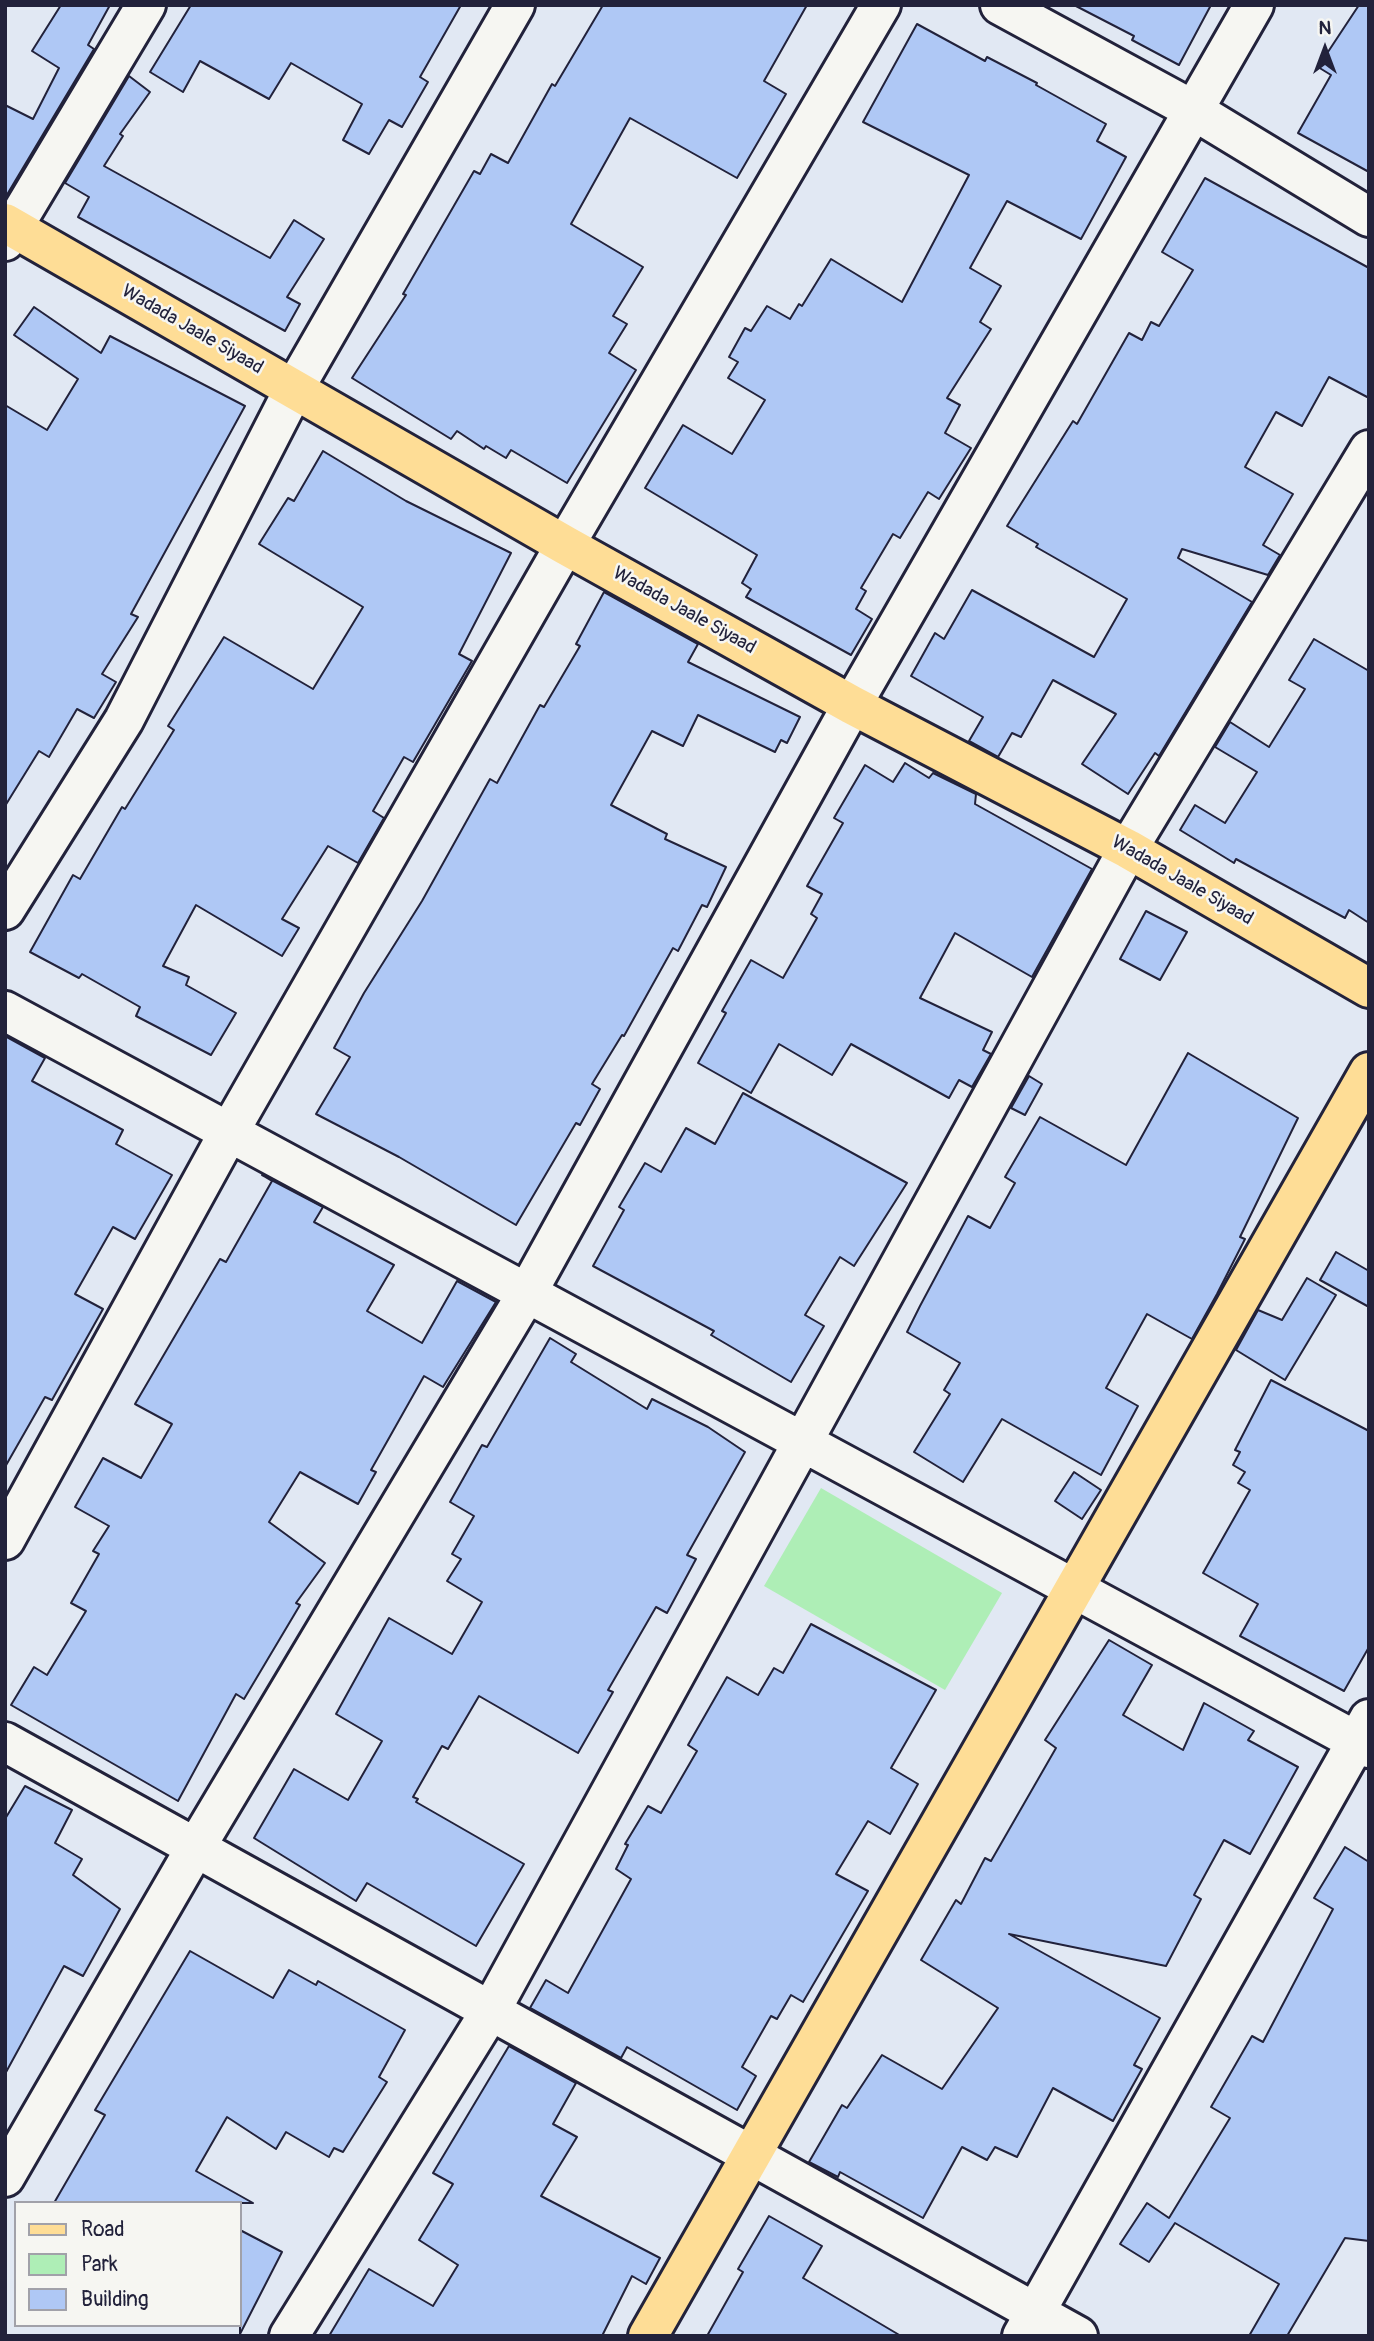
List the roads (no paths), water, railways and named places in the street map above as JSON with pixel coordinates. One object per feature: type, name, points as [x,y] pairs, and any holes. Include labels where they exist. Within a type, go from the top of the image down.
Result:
[{"type":"main road","name":"Wadada Jaale Siyaad","points":[[8,230],[294,388],[565,545],[852,705],[1128,849],[1369,988]]},
{"type":"main road","points":[[648,2336],[1369,1072]]},
{"type":"street","points":[[8,230],[146,5]]},
{"type":"street","points":[[5,909],[124,720],[294,388],[515,5]]},
{"type":"street","points":[[5,1540],[229,1132],[565,545],[881,5]]},
{"type":"street","points":[[1000,5],[1193,110],[1369,217]]},
{"type":"street","points":[[5,2178],[196,1847],[527,1293],[852,705],[1254,5]]},
{"type":"street","points":[[289,2336],[491,2010],[1128,849],[1369,450]]},
{"type":"street","points":[[5,1011],[1074,1588],[1365,1736],[1029,2324]]},
{"type":"street","points":[[5,1742],[751,2155],[1029,2324],[1078,2336]]}]
